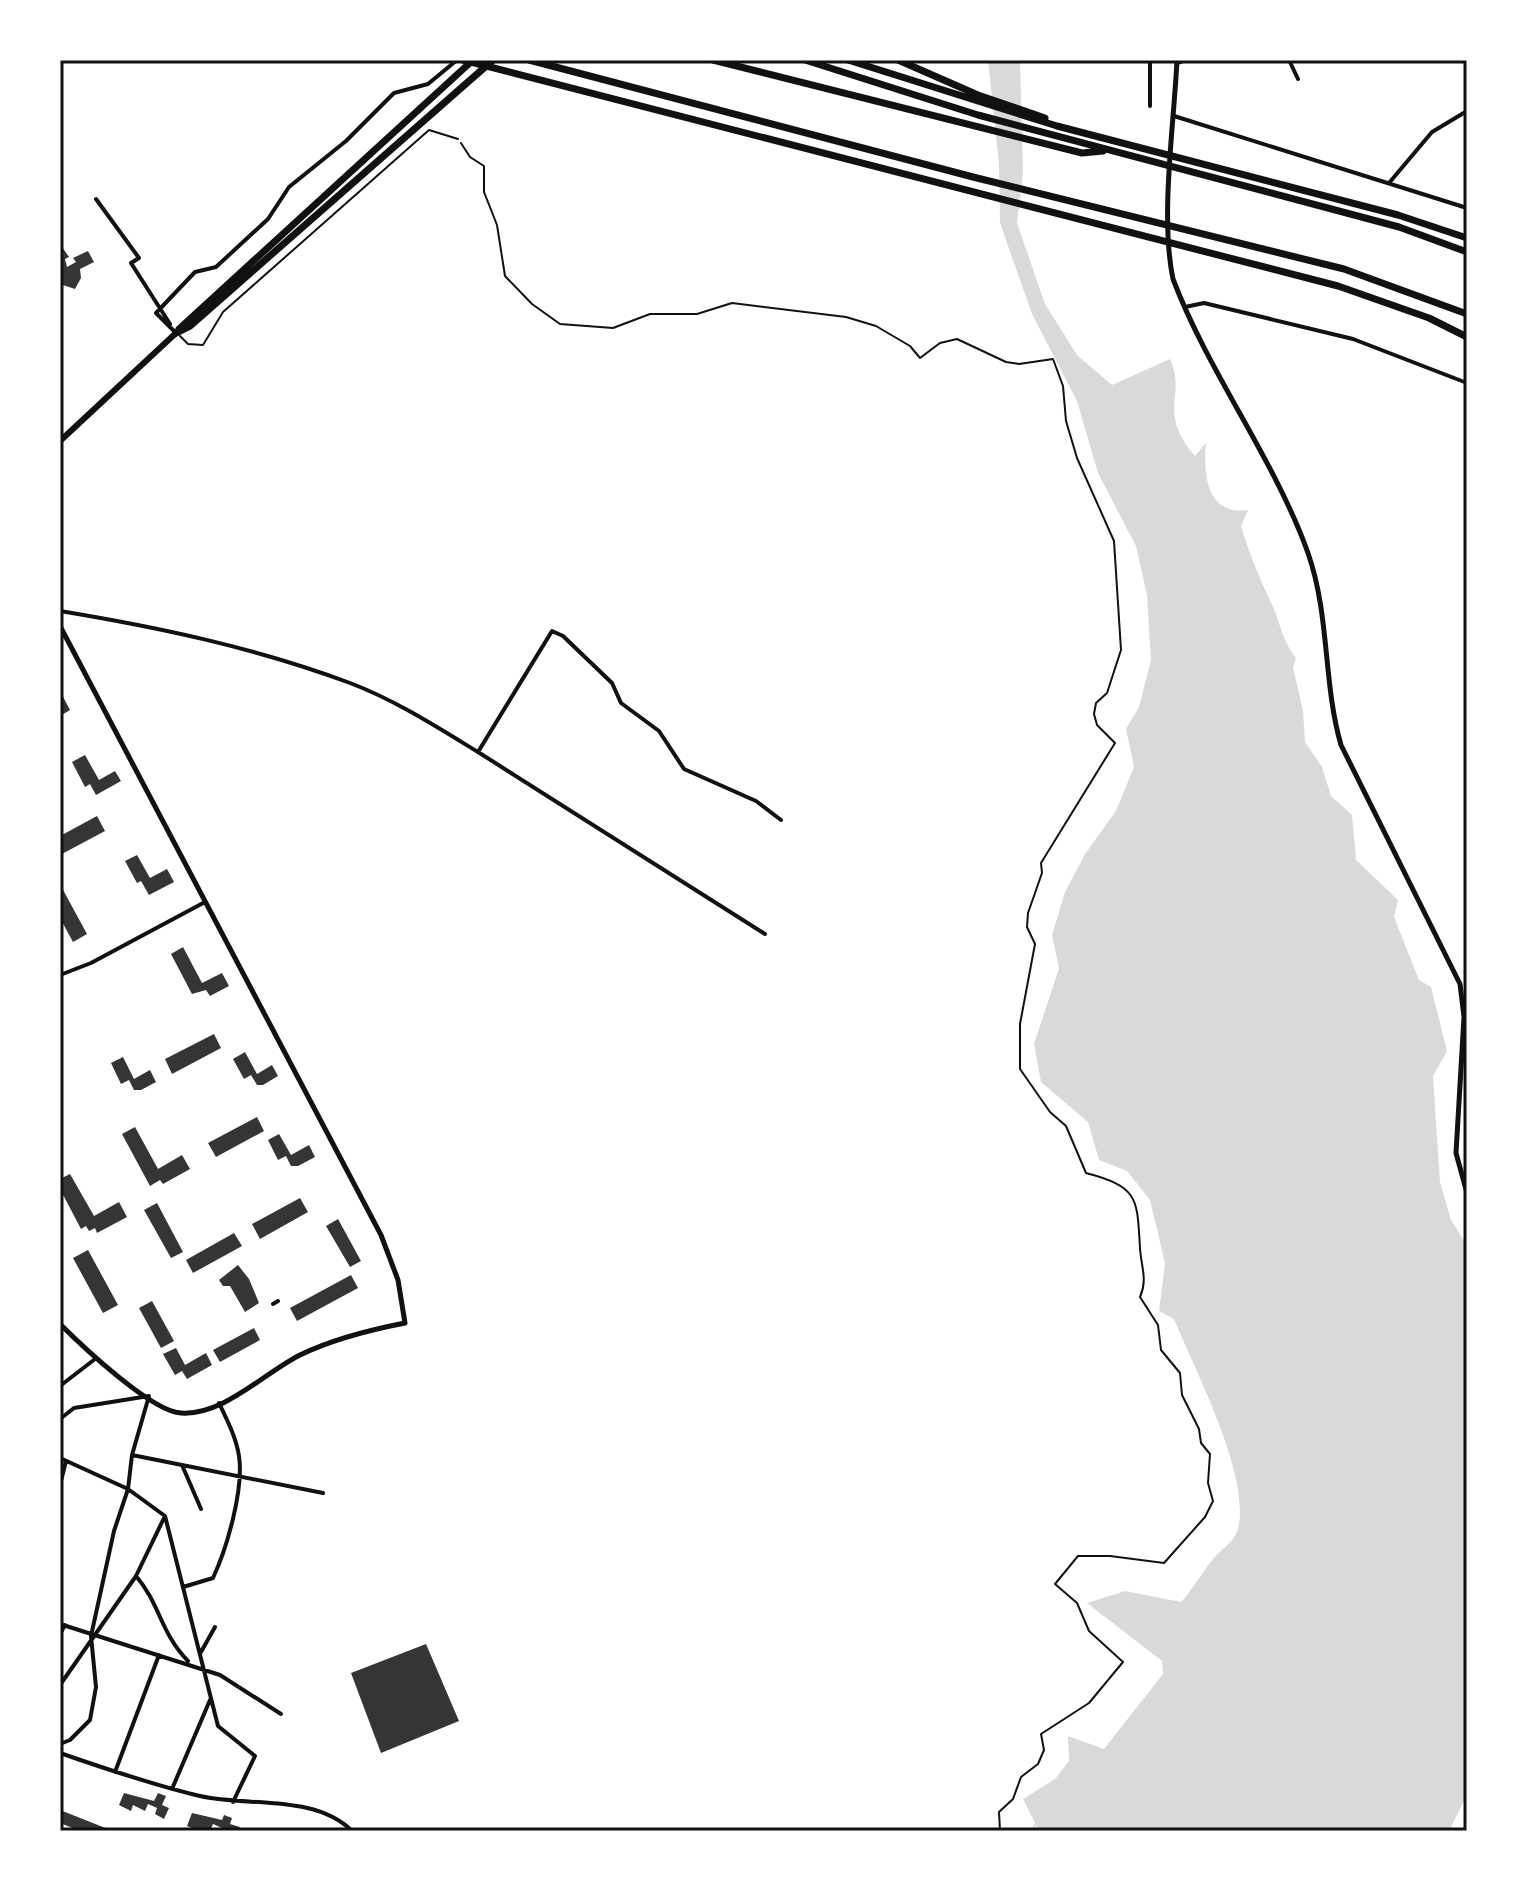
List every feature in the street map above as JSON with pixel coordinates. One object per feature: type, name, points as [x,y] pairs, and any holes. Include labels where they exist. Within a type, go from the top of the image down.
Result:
[{"type":"highway","points":[[460,60],[1338,286],[1429,318],[1467,337]]},
{"type":"highway","points":[[176,333],[473,60]]},
{"type":"highway","points":[[176,333],[190,326],[493,60]]},
{"type":"highway","points":[[529,60],[973,177],[1344,269],[1467,315]]},
{"type":"highway","points":[[713,60],[1082,153],[1109,150]]},
{"type":"highway","points":[[805,60],[978,115],[1399,227],[1467,252]]},
{"type":"highway","points":[[848,60],[979,98],[1057,126],[1398,215],[1467,238]]},
{"type":"highway","points":[[898,60],[979,98]]},
{"type":"main road","points":[[60,441],[176,333]]},
{"type":"street","points":[[160,307],[195,272],[216,267],[268,219],[289,187],[346,141],[394,93],[428,84],[460,60]]},
{"type":"street","points":[[1150,60],[1150,106]]},
{"type":"street","points":[[1186,60],[1177,62],[1169,261],[1185,307],[1306,548],[1322,613],[1334,717],[1341,745],[1460,984],[1464,1017],[1456,1153],[1467,1193]]},
{"type":"street","points":[[1289,60],[1298,79]]},
{"type":"street","points":[[1389,183],[1432,132],[1467,111]]},
{"type":"street","points":[[1174,116],[1467,208]]},
{"type":"street","points":[[96,199],[139,258],[131,263],[176,333]]},
{"type":"street","points":[[1185,307],[1204,303],[1343,336],[1467,383]]},
{"type":"street","points":[[60,611],[152,627],[351,683],[416,715],[478,752],[765,934]]},
{"type":"street","points":[[60,626],[381,1235],[398,1280],[405,1323],[345,1338],[300,1355],[219,1403],[200,1412],[179,1413],[160,1408],[149,1396],[95,1359],[60,1324]]},
{"type":"street","points":[[478,752],[552,631],[563,636],[612,683],[621,703],[659,731],[684,769],[756,801],[781,820]]},
{"type":"street","points":[[60,975],[91,963],[205,902]]},
{"type":"street","points":[[60,1386],[95,1359]]},
{"type":"street","points":[[60,1419],[74,1408],[149,1396]]},
{"type":"street","points":[[60,1744],[70,1740],[90,1720],[96,1687],[91,1636],[114,1531],[128,1489],[132,1455],[149,1396]]},
{"type":"street","points":[[183,1587],[213,1578],[223,1555],[240,1477],[236,1440],[219,1403]]},
{"type":"street","points":[[132,1455],[323,1493]]},
{"type":"street","points":[[60,1458],[128,1489],[165,1516],[218,1726],[255,1756],[233,1802]]},
{"type":"street","points":[[60,1485],[66,1461]]},
{"type":"street","points":[[182,1465],[201,1509]]},
{"type":"street","points":[[60,1685],[91,1636],[136,1576],[165,1516]]},
{"type":"street","points":[[136,1576],[150,1592],[170,1643],[190,1663]]},
{"type":"street","points":[[60,1634],[62,1624],[91,1636],[190,1663],[220,1675],[281,1714]]},
{"type":"street","points":[[200,1654],[215,1627]]},
{"type":"street","points":[[115,1772],[159,1655]]},
{"type":"street","points":[[172,1789],[211,1698]]},
{"type":"street","points":[[60,1753],[172,1789],[233,1802],[315,1809],[334,1815],[352,1831]]},
{"type":"lane","points":[[176,333],[188,344],[203,345],[223,312],[429,130],[458,139]]},
{"type":"path","points":[[458,139],[470,157],[484,166],[484,192],[497,225],[505,276],[532,304],[560,324],[613,328],[650,314],[697,314],[732,303],[846,317],[876,326],[910,346],[920,358],[940,343],[957,339],[1006,362],[1019,364],[1053,359],[1066,396],[1066,421],[1077,458],[1114,541],[1121,650],[1107,693],[1096,703],[1094,714],[1097,725],[1115,743],[1071,819],[1048,847],[1028,913],[1027,927],[1035,944],[1020,1024],[1020,1069],[1050,1112],[1066,1126],[1086,1173],[1112,1179],[1133,1197],[1141,1219],[1140,1248],[1146,1283],[1140,1297],[1158,1325],[1161,1350],[1180,1373],[1182,1395],[1199,1429],[1201,1443],[1210,1454],[1208,1483],[1213,1501],[1205,1517],[1164,1563],[1110,1556],[1078,1556],[1055,1584],[1077,1603],[1089,1631],[1123,1662],[1089,1703],[1041,1734],[1044,1750],[1038,1764],[1021,1777],[1013,1799],[999,1812],[1000,1831]]},
{"type":"shaded area","points":[[988,60],[1020,60],[1023,173],[1017,223],[1045,304],[1077,355],[1112,385],[1170,359],[1176,384],[1174,415],[1183,440],[1195,456],[1206,443],[1207,480],[1216,500],[1224,507],[1248,510],[1241,526],[1244,537],[1285,640],[1296,658],[1293,667],[1303,711],[1305,742],[1322,767],[1331,796],[1352,815],[1356,860],[1398,900],[1394,917],[1419,980],[1431,987],[1447,1051],[1433,1076],[1440,1182],[1451,1220],[1467,1245],[1467,1795],[1449,1831],[1039,1831],[1023,1799],[1055,1779],[1069,1761],[1068,1736],[1104,1749],[1163,1674],[1162,1661],[1087,1603],[1125,1591],[1181,1602],[1235,1535],[1240,1502],[1228,1449],[1206,1392],[1174,1319],[1159,1311],[1165,1263],[1150,1200],[1127,1171],[1099,1160],[1088,1122],[1041,1082],[1034,1044],[1059,968],[1052,935],[1065,892],[1085,854],[1116,811],[1134,767],[1126,729],[1139,707],[1151,660],[1147,595],[1136,546],[1098,473],[1077,401],[1032,314],[1000,223],[999,164]]},
{"type":"building","points":[[60,244],[69,257],[65,259],[67,267],[76,262],[73,258],[88,251],[94,262],[80,269],[81,278],[75,289],[60,284]]},
{"type":"building","points":[[60,691],[70,710],[60,716]]},
{"type":"building","points":[[85,755],[99,780],[115,771],[121,781],[96,795],[90,784],[85,787],[72,762]]},
{"type":"building","points":[[97,816],[105,831],[60,855],[60,836]]},
{"type":"building","points":[[137,855],[150,878],[167,869],[174,882],[149,895],[141,881],[137,883],[125,861]]},
{"type":"building","points":[[62,888],[87,934],[73,942],[60,918]]},
{"type":"building","points":[[183,947],[202,983],[222,973],[229,986],[210,996],[206,990],[192,994],[171,954]]},
{"type":"building","points":[[214,1034],[221,1048],[172,1074],[165,1059]]},
{"type":"building","points":[[245,1052],[257,1074],[272,1065],[278,1076],[263,1085],[257,1085],[251,1075],[244,1079],[233,1059]]},
{"type":"building","points":[[123,1057],[134,1079],[150,1070],[156,1082],[141,1090],[134,1090],[129,1080],[121,1084],[111,1063]]},
{"type":"building","points":[[257,1117],[264,1131],[216,1157],[208,1143]]},
{"type":"building","points":[[135,1127],[158,1169],[182,1155],[190,1169],[163,1184],[160,1180],[150,1186],[122,1134]]},
{"type":"building","points":[[279,1134],[291,1155],[309,1145],[315,1157],[298,1166],[291,1166],[286,1156],[278,1160],[268,1140]]},
{"type":"building","points":[[70,1174],[94,1216],[119,1202],[127,1217],[97,1233],[95,1228],[89,1231],[86,1226],[81,1229],[60,1189],[60,1179]]},
{"type":"building","points":[[300,1198],[308,1212],[260,1239],[252,1224]]},
{"type":"building","points":[[157,1203],[183,1252],[171,1258],[144,1210]]},
{"type":"building","points":[[338,1219],[361,1261],[350,1267],[326,1226]]},
{"type":"building","points":[[234,1233],[242,1246],[193,1273],[186,1260]]},
{"type":"building","points":[[88,1250],[118,1305],[103,1313],[73,1258]]},
{"type":"building","points":[[238,1265],[249,1279],[259,1303],[245,1312],[230,1286],[223,1286],[219,1280]]},
{"type":"building","points":[[351,1275],[358,1288],[297,1321],[290,1308]]},
{"type":"building","points":[[152,1301],[174,1341],[161,1348],[139,1308]]},
{"type":"building","points":[[254,1328],[260,1340],[220,1362],[213,1350]]},
{"type":"building","points":[[176,1348],[185,1365],[206,1353],[212,1365],[187,1379],[182,1371],[175,1375],[163,1354]]},
{"type":"building","points":[[426,1644],[459,1721],[381,1753],[351,1673]]},
{"type":"building","points":[[124,1793],[154,1801],[158,1793],[166,1796],[162,1805],[169,1808],[164,1819],[155,1814],[157,1808],[148,1804],[145,1811],[133,1805],[131,1811],[119,1805]]},
{"type":"building","points":[[60,1810],[113,1831],[80,1831],[60,1823]]},
{"type":"building","points":[[192,1813],[222,1820],[224,1815],[232,1818],[230,1824],[240,1827],[238,1831],[221,1831],[222,1828],[213,1824],[210,1831],[199,1831],[187,1826]]},
{"type":"waterway","points":[[1031,1831],[1036,1824]]}]
